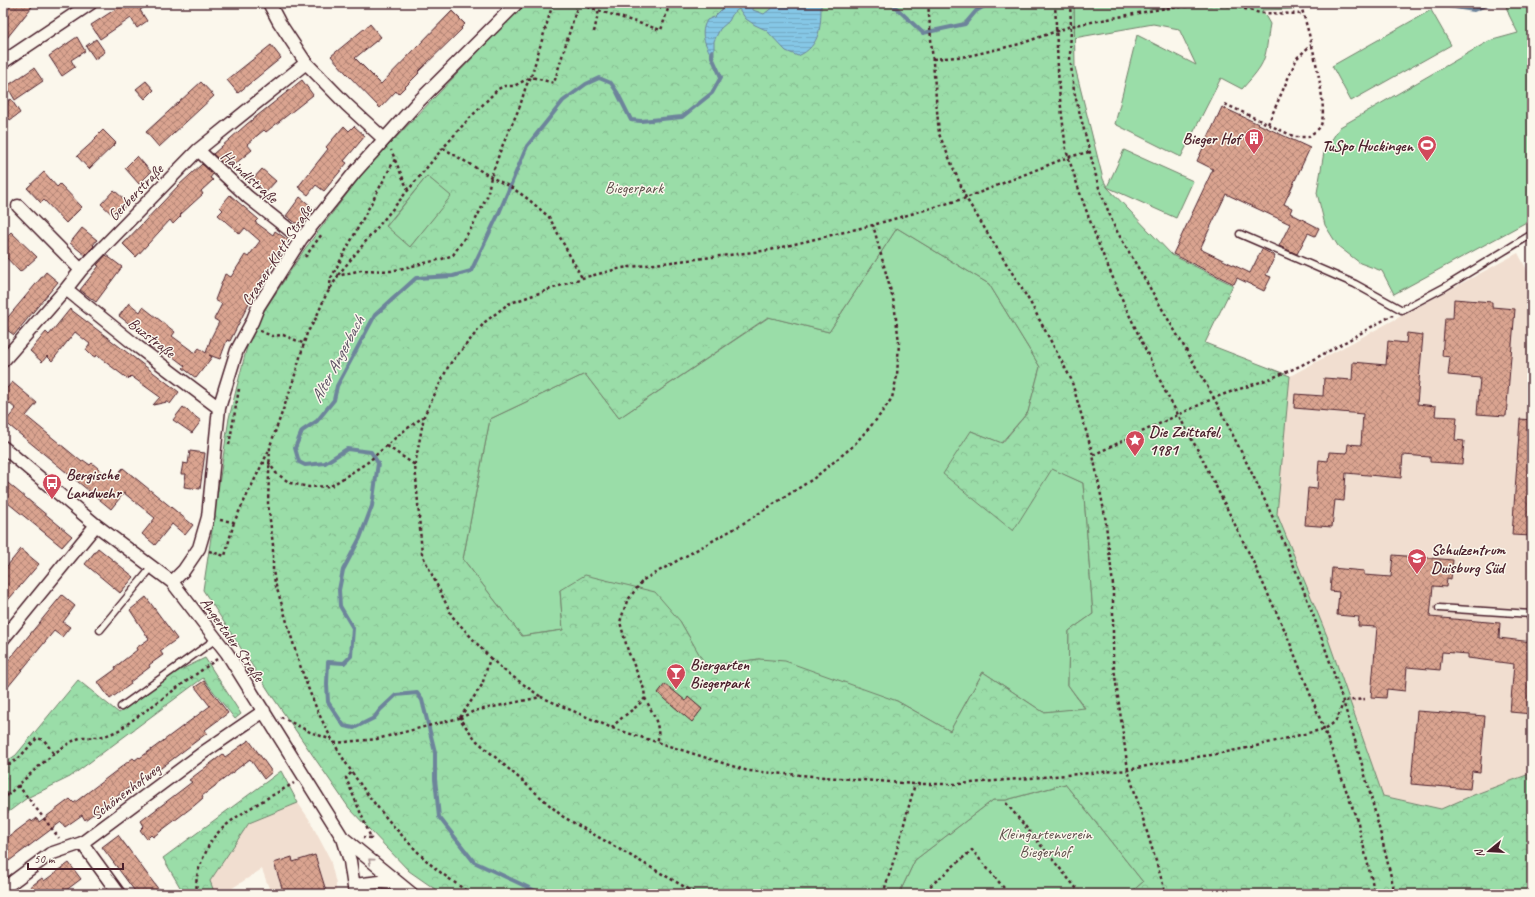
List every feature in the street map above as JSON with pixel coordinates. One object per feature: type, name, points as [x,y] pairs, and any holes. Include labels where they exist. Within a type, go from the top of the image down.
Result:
[{"type":"street","points":[[3,62],[92,3]]},
{"type":"street","points":[[268,3],[306,63],[384,139]]},
{"type":"street","name":"Cramer-Klett-Straße","points":[[172,582],[184,570],[199,548],[208,517],[219,408],[237,350],[258,307],[316,219],[384,139],[417,103],[517,3]]},
{"type":"street","name":"Gerberstraße","points":[[3,361],[81,270],[198,150],[306,63]]},
{"type":"street","name":"Haindlstraße","points":[[198,150],[248,197],[301,240]]},
{"type":"street","points":[[18,206],[81,270]]},
{"type":"street","name":"Buzstraße","points":[[66,289],[138,347],[219,408]]},
{"type":"street","name":"Angertaler Straße","points":[[3,447],[96,525],[172,582],[227,653],[342,837],[412,894]]},
{"type":"street","points":[[3,639],[96,525]]},
{"type":"street","name":"Schönenhofweg","points":[[3,889],[50,854],[82,843],[204,752],[264,712]]},
{"type":"street","points":[[342,837],[350,861],[355,890],[380,882],[399,884]]},
{"type":"street","points":[[82,843],[119,894]]},
{"type":"lane","points":[[1240,234],[1355,284],[1402,310],[1445,287],[1532,234]]},
{"type":"lane","points":[[100,630],[152,567]]},
{"type":"lane","points":[[1439,608],[1532,614]]},
{"type":"lane","points":[[121,706],[216,639]]},
{"type":"path","points":[[338,276],[361,270],[391,271],[453,255],[472,227],[487,197],[490,177],[520,106],[526,86],[531,77],[553,3]]},
{"type":"path","points":[[199,548],[225,556],[234,522],[270,447],[305,344],[307,333],[328,292],[338,276],[443,148],[498,89],[504,86],[514,86],[531,77],[554,83],[577,3],[661,30],[670,3]]},
{"type":"path","points":[[928,3],[939,134],[966,198],[1030,302],[1071,379],[1093,454],[1105,516],[1112,577],[1113,661],[1128,770],[1166,894]]},
{"type":"path","points":[[1055,3],[1055,32],[1059,90],[1066,150],[1100,248],[1166,393],[1179,415],[1249,553],[1283,625],[1324,729],[1358,823],[1375,894]]},
{"type":"path","points":[[1070,3],[1070,57],[1074,91],[1099,188],[1115,228],[1214,398],[1250,469],[1291,559],[1343,701],[1369,790],[1394,894]]},
{"type":"path","points":[[1225,104],[1295,136],[1308,137],[1320,127],[1322,106],[1318,71],[1300,3]]},
{"type":"path","points":[[933,59],[968,56],[1020,44],[1071,26],[1160,8],[1217,4],[1260,13],[1303,12]]},
{"type":"path","points":[[594,32],[599,10]]},
{"type":"path","points":[[1268,124],[1298,58],[1311,45]]},
{"type":"path","points":[[384,139],[395,159],[408,190]]},
{"type":"path","points":[[443,148],[490,177],[514,189],[549,216],[582,278]]},
{"type":"path","points":[[1090,152],[1068,158],[966,198],[873,225],[770,250],[622,268],[582,278],[508,304],[485,322],[449,365],[424,416],[415,465],[422,554],[452,616],[490,658],[505,671],[541,697],[612,728],[748,771],[915,784],[958,784],[1128,770],[1175,760],[1252,748],[1324,729],[1333,725],[1339,716],[1343,701]]},
{"type":"path","points":[[328,292],[331,278],[395,159]]},
{"type":"path","points":[[657,743],[660,735],[657,723],[645,698],[644,689],[628,651],[620,622],[627,602],[643,580],[739,526],[813,479],[852,447],[877,419],[892,398],[897,376],[899,342],[894,303],[873,225]]},
{"type":"path","points":[[301,263],[324,232]]},
{"type":"path","points":[[1093,454],[1214,398],[1233,390],[1275,377],[1319,356],[1402,310]]},
{"type":"path","points":[[256,335],[260,325]]},
{"type":"path","points":[[258,330],[272,336],[283,335],[305,344]]},
{"type":"path","points":[[228,450],[241,382]]},
{"type":"path","points":[[269,463],[276,473],[290,483],[309,487],[331,486],[368,462],[424,416]]},
{"type":"path","points":[[388,446],[415,465]]},
{"type":"path","points":[[270,447],[268,503],[273,544],[273,570],[275,583],[306,682],[333,742],[351,773],[388,819],[421,856],[471,894]]},
{"type":"path","points":[[262,463],[269,463]]},
{"type":"path","points":[[208,517],[234,522]]},
{"type":"path","points":[[212,552],[213,545]]},
{"type":"path","points":[[3,800],[18,785],[68,744],[82,737],[107,736],[119,730],[227,653]]},
{"type":"path","points":[[459,718],[482,685],[490,658]]},
{"type":"path","points":[[264,712],[281,717],[333,742],[377,738],[459,718],[474,711],[541,697]]},
{"type":"path","points":[[612,728],[618,720],[639,706],[645,698]]},
{"type":"path","points":[[1343,701],[1365,699]]},
{"type":"path","points":[[459,718],[476,741],[562,816],[697,894]]},
{"type":"path","points":[[3,768],[18,759],[37,738],[44,740],[54,754]]},
{"type":"path","points":[[342,837],[371,838],[346,778],[351,773]]},
{"type":"path","points":[[198,894],[196,876],[199,867],[211,842],[222,829],[254,806],[305,777]]},
{"type":"path","points":[[883,894],[915,784]]},
{"type":"path","points":[[18,785],[56,835],[70,848]]},
{"type":"path","points":[[1006,803],[1081,894]]},
{"type":"path","points":[[921,894],[972,850],[1010,894]]},
{"type":"shaded area","name":"Schulzentrum Duisburg Süd","points":[[1518,253],[1532,279],[1532,309],[1526,340],[1532,341],[1532,773],[1443,809],[1383,796],[1327,636],[1277,514],[1290,376]]},
{"type":"shaded area","points":[[298,803],[309,819],[330,859],[336,884],[336,894],[271,894],[262,869],[223,894],[215,894],[210,881],[249,823]]},
{"type":"green space","name":"Biegerpark","points":[[525,3],[1074,3],[1075,67],[1103,179],[1107,187],[1172,255],[1233,285],[1205,343],[1290,376],[1277,514],[1327,636],[1383,796],[1441,809],[1532,773],[1532,894],[1129,894],[1143,882],[1065,784],[1006,800],[993,800],[915,860],[899,894],[442,894],[409,871],[349,808],[274,699],[203,590],[229,418],[251,331],[304,250],[366,169]],"holes":[[[427,176],[451,196],[410,247],[386,226]],[[897,228],[989,284],[1040,367],[1028,412],[1002,443],[971,431],[943,474],[1013,531],[1052,469],[1083,483],[1093,614],[1069,631],[1068,685],[1085,708],[1043,712],[983,672],[950,731],[897,701],[785,661],[759,659],[706,666],[680,621],[655,592],[585,575],[560,590],[563,630],[522,636],[463,559],[490,419],[585,374],[619,418],[768,317],[829,332]]]},
{"type":"green space","points":[[1074,3],[1292,3],[1294,9],[1262,10],[1270,24],[1263,62],[1256,73],[1242,89],[1221,78],[1181,157],[1115,124],[1137,35],[1196,65],[1179,29],[1153,24],[1074,38]]},
{"type":"green space","name":"TuSpo Huckingen","points":[[1505,3],[1532,3],[1532,219],[1394,294],[1382,271],[1360,263],[1338,246],[1325,225],[1317,193],[1324,152],[1340,127],[1489,41],[1518,33]]},
{"type":"green space","points":[[1431,10],[1451,45],[1351,101],[1332,66]]},
{"type":"green space","points":[[1124,150],[1193,181],[1176,218],[1107,187]]},
{"type":"green space","points":[[427,176],[452,196],[410,247],[386,227]]},
{"type":"green space","points":[[897,228],[989,284],[1040,367],[1028,412],[1001,443],[971,431],[1083,483],[1093,614],[1069,631],[1068,685],[1085,709],[1043,712],[983,672],[950,731],[897,701],[759,659],[706,667],[680,621],[560,590],[563,630],[522,636],[463,559],[490,419],[585,374],[619,418],[769,317],[829,332]]},
{"type":"green space","points":[[205,658],[241,714],[235,719],[203,678],[70,777],[27,798],[3,816],[3,764],[16,755],[78,680],[119,713],[170,675]]},
{"type":"green space","points":[[281,771],[298,803],[249,823],[210,881],[215,894],[184,894],[163,858]]},
{"type":"green space","name":"Kleingartenverein Biegerhof","points":[[1065,784],[1143,882],[1129,894],[899,894],[915,860],[993,800],[1006,800]]},
{"type":"water","points":[[728,3],[752,3],[753,10],[764,14],[778,3],[821,3],[821,19],[818,34],[811,47],[806,52],[798,56],[786,51],[766,30],[746,19],[739,9],[733,13],[729,21],[720,29],[714,41],[714,55],[712,57],[704,38],[703,30],[707,20],[714,17]]},
{"type":"building","points":[[11,3],[35,3],[3,43],[3,13]]},
{"type":"building","points":[[125,3],[151,3],[140,10],[147,21],[137,28],[131,18],[100,39],[91,25]]},
{"type":"building","points":[[452,11],[465,24],[461,28],[462,29],[398,94],[396,91],[380,108],[331,56],[370,24],[381,37],[355,58],[381,84]]},
{"type":"building","points":[[77,37],[85,51],[71,60],[75,67],[62,76],[49,56]]},
{"type":"building","points":[[96,39],[105,52],[95,59],[86,46]]},
{"type":"building","points":[[271,45],[281,58],[238,93],[227,80]]},
{"type":"building","points":[[34,68],[43,81],[15,100],[7,86]]},
{"type":"building","points":[[302,80],[313,95],[266,132],[264,130],[247,144],[252,150],[235,164],[231,159],[224,164],[213,154],[247,124]]},
{"type":"building","points":[[146,81],[154,90],[145,99],[136,89]]},
{"type":"building","points":[[201,82],[214,96],[159,147],[146,132]]},
{"type":"building","points":[[11,99],[20,113],[10,120],[7,116],[3,118],[3,105]]},
{"type":"building","points":[[1222,107],[1310,148],[1284,204],[1292,208],[1290,213],[1319,228],[1315,236],[1308,233],[1297,254],[1279,246],[1290,224],[1226,194],[1200,249],[1250,273],[1262,249],[1275,256],[1266,275],[1271,277],[1264,291],[1237,278],[1234,284],[1173,254],[1213,169],[1197,161]]},
{"type":"building","points":[[344,126],[349,131],[354,126],[365,136],[344,161],[347,163],[324,191],[316,185],[308,195],[298,187],[328,149],[326,147]]},
{"type":"building","points":[[103,130],[116,143],[89,169],[77,156],[96,139],[95,138]]},
{"type":"building","points":[[137,156],[151,172],[139,184],[125,168]]},
{"type":"building","points":[[202,164],[213,174],[210,178],[213,180],[201,191],[203,194],[180,215],[181,216],[173,224],[170,220],[136,257],[123,244],[179,185]]},
{"type":"building","points":[[262,169],[276,181],[266,192],[252,180]]},
{"type":"building","points":[[44,172],[57,187],[60,184],[82,207],[66,223],[44,200],[41,203],[27,188]]},
{"type":"building","points":[[114,190],[128,203],[115,217],[101,204]]},
{"type":"building","points":[[230,195],[258,219],[255,222],[273,235],[275,231],[288,240],[267,271],[266,269],[230,341],[227,340],[220,359],[209,355],[212,357],[196,378],[183,368],[185,366],[119,316],[129,303],[140,312],[143,307],[175,332],[172,336],[195,353],[199,348],[206,353],[219,322],[214,319],[222,304],[215,300],[225,274],[231,277],[245,255],[248,257],[260,241],[245,228],[240,234],[218,215],[223,210],[220,207]]},
{"type":"building","points":[[300,197],[312,207],[299,225],[286,216]]},
{"type":"building","points":[[82,228],[97,240],[93,245],[94,246],[85,255],[70,243]]},
{"type":"building","points":[[11,232],[37,257],[20,272],[3,254],[3,240]]},
{"type":"building","points":[[106,255],[122,267],[96,302],[80,290],[99,266],[97,265]]},
{"type":"building","points":[[46,272],[58,282],[14,335],[3,327],[3,323]]},
{"type":"building","points":[[1454,299],[1492,302],[1492,307],[1515,309],[1506,416],[1477,414],[1480,378],[1448,375],[1450,357],[1442,356],[1445,318],[1453,318]]},
{"type":"building","points":[[70,309],[179,392],[170,404],[167,402],[153,405],[160,397],[131,376],[128,379],[96,355],[95,357],[90,354],[86,350],[90,344],[75,332],[52,361],[47,356],[42,362],[30,351],[46,332],[49,335]]},
{"type":"building","points":[[1407,333],[1423,335],[1417,404],[1436,406],[1435,416],[1457,417],[1455,440],[1464,441],[1462,464],[1430,462],[1430,457],[1403,455],[1401,478],[1346,473],[1344,501],[1335,500],[1332,527],[1305,525],[1308,488],[1317,489],[1319,460],[1328,461],[1329,452],[1347,453],[1348,444],[1361,445],[1363,414],[1294,408],[1295,394],[1323,396],[1324,378],[1352,380],[1353,362],[1386,365],[1388,341],[1406,343]]},
{"type":"building","points":[[12,382],[37,403],[26,416],[82,462],[83,460],[90,465],[92,463],[112,480],[123,468],[193,525],[185,535],[172,524],[155,545],[142,534],[155,518],[124,493],[111,509],[5,422],[16,409],[3,398],[3,393]]},
{"type":"building","points":[[183,407],[201,421],[192,433],[173,420]]},
{"type":"building","points":[[1520,419],[1532,420],[1532,536],[1512,535]]},
{"type":"building","points":[[190,451],[205,453],[200,489],[184,487],[186,474],[181,474],[183,463],[188,464]]},
{"type":"building","points":[[3,479],[72,536],[62,547],[3,499]]},
{"type":"building","points":[[98,548],[134,577],[120,593],[85,564]]},
{"type":"building","points":[[21,549],[39,564],[3,606],[3,571]]},
{"type":"building","points":[[1393,555],[1453,560],[1451,579],[1447,578],[1446,587],[1433,586],[1430,617],[1500,623],[1499,638],[1532,642],[1532,714],[1510,712],[1514,664],[1468,658],[1468,654],[1442,652],[1440,670],[1407,667],[1405,691],[1387,689],[1386,698],[1371,697],[1377,627],[1358,626],[1359,617],[1337,615],[1339,592],[1330,591],[1332,568],[1364,571],[1364,575],[1391,577]]},
{"type":"building","points":[[62,595],[75,606],[63,622],[70,627],[62,637],[54,631],[3,693],[3,667]]},
{"type":"building","points":[[146,597],[177,639],[160,651],[163,655],[149,665],[150,667],[130,682],[131,684],[110,699],[98,682],[116,669],[115,667],[137,650],[136,648],[149,639],[130,610]]},
{"type":"building","points":[[204,681],[228,713],[205,730],[207,733],[157,771],[155,768],[85,820],[82,815],[65,827],[61,822],[9,861],[3,853],[3,841],[31,820],[32,822],[37,818],[39,822],[70,799],[74,803],[133,758],[135,760],[139,757],[140,758],[210,706],[195,687]]},
{"type":"building","points":[[665,684],[686,701],[688,697],[702,709],[692,722],[658,693]]},
{"type":"building","points":[[1417,711],[1485,716],[1480,772],[1472,771],[1470,789],[1411,784]]},
{"type":"building","points":[[249,740],[272,772],[264,779],[250,759],[202,796],[203,798],[195,805],[153,837],[151,835],[147,839],[140,830],[144,826],[141,821],[192,782],[189,780],[223,754],[225,757]]},
{"type":"building","points":[[118,835],[162,894],[137,894],[102,847]]},
{"type":"building","points":[[315,855],[327,894],[284,894],[274,863],[292,857],[293,862]]},
{"type":"building","points":[[69,863],[81,879],[61,894],[21,894],[42,878],[44,881]]},
{"type":"waterway","name":"Alter Angerbach","points":[[891,3],[923,33],[965,24],[976,11],[989,3]]},
{"type":"waterway","name":"Alter Angerbach","points":[[1244,3],[1291,3]]},
{"type":"waterway","name":"Alter Angerbach","points":[[1429,3],[1474,10],[1491,3]]},
{"type":"waterway","name":"Alter Angerbach","points":[[542,894],[474,862],[439,817],[435,779],[435,752],[422,700],[417,693],[396,695],[374,718],[354,728],[344,726],[328,702],[328,662],[344,663],[351,656],[353,628],[340,606],[339,590],[343,570],[360,538],[372,506],[378,463],[371,452],[347,449],[325,463],[305,465],[299,462],[295,448],[302,431],[317,421],[334,400],[337,386],[375,315],[416,278],[453,276],[471,271],[499,213],[527,146],[563,101],[586,84],[599,78],[611,83],[631,120],[641,121],[682,117],[712,93],[721,77],[712,57],[712,51]]},
{"type":"place","name":"Bieger Hof","points":[[1254,155]]},
{"type":"place","name":"TuSpo Huckingen","points":[[1427,162]]},
{"type":"place","name":"Die Zeittafel, 1981","points":[[1135,457]]},
{"type":"place","name":"Bergische Landwehr","points":[[52,500]]},
{"type":"place","name":"Schulzentrum Duisburg Süd","points":[[1417,575]]},
{"type":"place","name":"Biergarten Biegerpark","points":[[676,690]]}]
